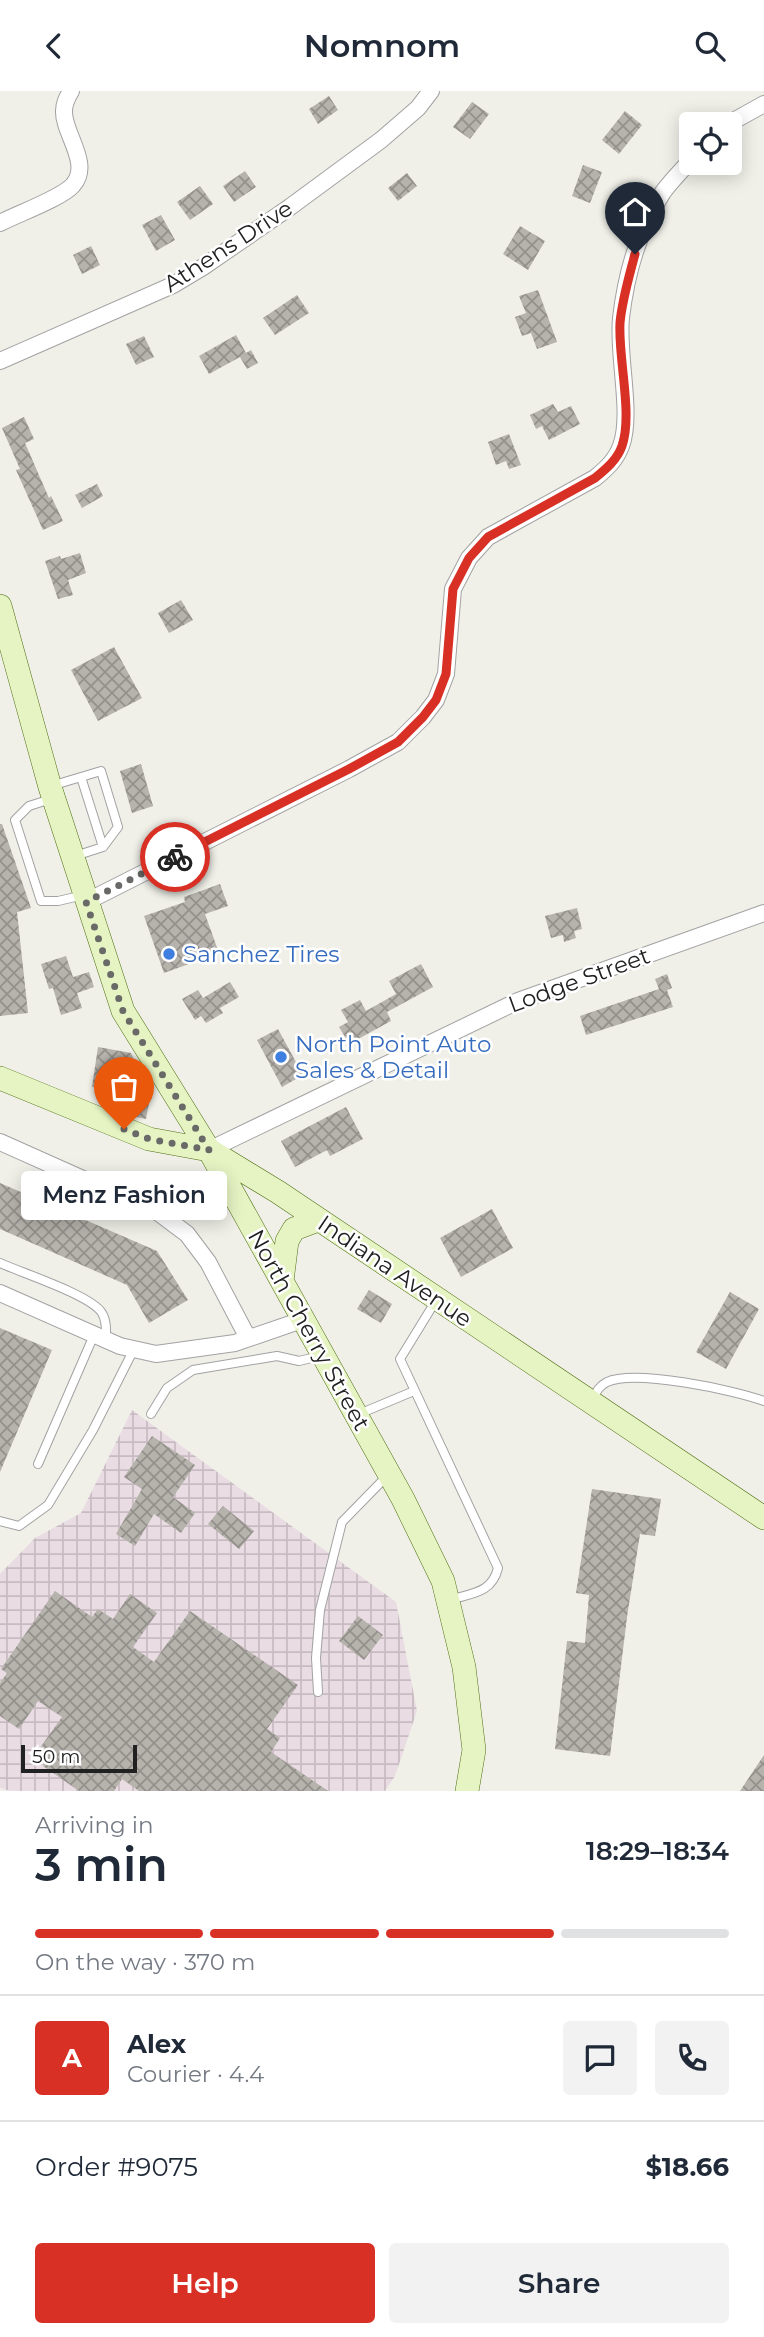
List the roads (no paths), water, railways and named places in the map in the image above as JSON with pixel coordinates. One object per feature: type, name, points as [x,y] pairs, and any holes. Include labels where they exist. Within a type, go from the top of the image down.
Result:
[{"type":"main road","name":"North Cherry Street","points":[[0,606],[52,792],[123,1011],[209,1150],[389,1474],[443,1581],[464,1667],[474,1750],[467,1791]]},
{"type":"main road","name":"Indiana Avenue","points":[[0,1078],[149,1139],[209,1150],[278,1192],[764,1518]]},
{"type":"main road","points":[[282,1281],[287,1241],[294,1229],[318,1220]]},
{"type":"street","points":[[0,223],[58,195],[74,184],[79,171],[77,155],[63,114],[65,100],[71,91]]},
{"type":"street","name":"Athens Drive","points":[[0,361],[173,285],[203,267],[381,139],[418,108],[431,91]]},
{"type":"street","points":[[742,116],[764,104]]},
{"type":"street","points":[[85,898],[349,769],[398,742],[423,717],[442,687],[446,674],[453,589],[469,558],[488,537],[595,478],[610,466],[622,446],[625,426],[620,323],[632,265],[643,229],[664,191],[679,174]]},
{"type":"street","name":"Lodge Street","points":[[209,1150],[518,1000],[764,913]]},
{"type":"street","points":[[0,1142],[159,1213],[187,1234],[208,1262],[248,1338]]},
{"type":"street","points":[[0,1293],[100,1337],[156,1354],[235,1343],[302,1320]]},
{"type":"lane","points":[[72,857],[103,847],[118,827],[101,771],[81,777],[52,792],[29,806],[15,820],[41,901],[85,898]]},
{"type":"lane","points":[[81,777],[103,847]]},
{"type":"lane","points":[[0,1263],[83,1297],[103,1314],[100,1337],[38,1464]]},
{"type":"lane","points":[[437,1299],[400,1359],[498,1568],[489,1587],[448,1601]]},
{"type":"lane","points":[[0,1521],[19,1526],[48,1505],[93,1430],[134,1349]]},
{"type":"lane","points":[[151,1414],[167,1388],[193,1370],[276,1356],[299,1361],[323,1355]]},
{"type":"lane","points":[[592,1403],[597,1391],[605,1383],[642,1379],[719,1388],[764,1401]]},
{"type":"lane","points":[[357,1416],[415,1391]]},
{"type":"lane","points":[[318,1692],[316,1658],[320,1611],[342,1522],[389,1474]]},
{"type":"place","name":"Sanchez Tires","points":[[169,954]]},
{"type":"place","name":"North Point Auto Sales & Detail","points":[[281,1057]]},
{"type":"place","name":"Menz Fashion","points":[[124,1129]]}]
